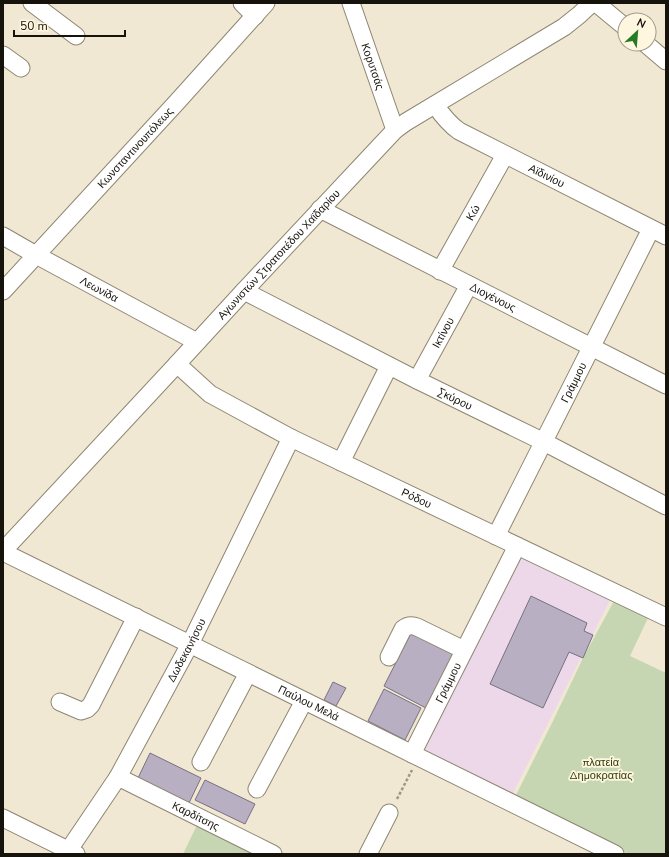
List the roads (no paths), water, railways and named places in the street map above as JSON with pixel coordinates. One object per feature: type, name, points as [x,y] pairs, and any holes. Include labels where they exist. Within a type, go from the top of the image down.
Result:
[{"type":"street","points":[[32,3],[76,36]]},
{"type":"street","points":[[242,3],[261,9]]},
{"type":"street","name":"Κορυτσάς","points":[[351,3],[395,130]]},
{"type":"street","name":"Αγωνιστών Στρατοπέδου Χαϊδαρίου","points":[[3,552],[395,130],[564,27],[592,3]]},
{"type":"street","points":[[596,3],[617,20]]},
{"type":"street","name":"Κωνσταντινουπόλεως","points":[[3,291],[261,9]]},
{"type":"street","points":[[655,52],[666,61]]},
{"type":"street","points":[[3,55],[21,68]]},
{"type":"street","name":"Αϊδινίου","points":[[435,105],[444,118],[459,131],[659,232]]},
{"type":"street","name":"Κώ","points":[[440,270],[504,155]]},
{"type":"street","name":"Διογένους","points":[[320,209],[666,385]]},
{"type":"street","name":"Γράμμου","points":[[496,536],[592,347],[659,232]]},
{"type":"street","name":"Λεωνίδα","points":[[3,236],[197,342]]},
{"type":"street","name":"Ικτίνου","points":[[417,380],[469,285]]},
{"type":"street","name":"Σκύρου","points":[[244,291],[417,380],[544,442],[666,506]]},
{"type":"street","name":"Ρόδου","points":[[177,364],[210,394],[290,438],[666,617]]},
{"type":"street","points":[[341,462],[390,366]]},
{"type":"street","name":"Δωδεκανήσου","points":[[70,853],[118,777],[190,644],[290,438]]},
{"type":"street","name":"Γράμμου","points":[[415,755],[464,650],[517,546]]},
{"type":"street","name":"Παύλου Μελά","points":[[3,552],[615,854]]},
{"type":"street","points":[[60,702],[81,711],[87,709],[136,618]]},
{"type":"street","points":[[389,657],[403,629],[412,625],[464,650]]},
{"type":"street","points":[[201,762],[248,673]]},
{"type":"street","points":[[257,789],[304,701]]},
{"type":"street","name":"Καρδίτσης","points":[[118,777],[273,854]]},
{"type":"street","points":[[368,854],[389,812]]},
{"type":"street","points":[[3,818],[70,853]]},
{"type":"park label","name":"πλατεία Δημοκρατίας","points":[[601,768]]}]
